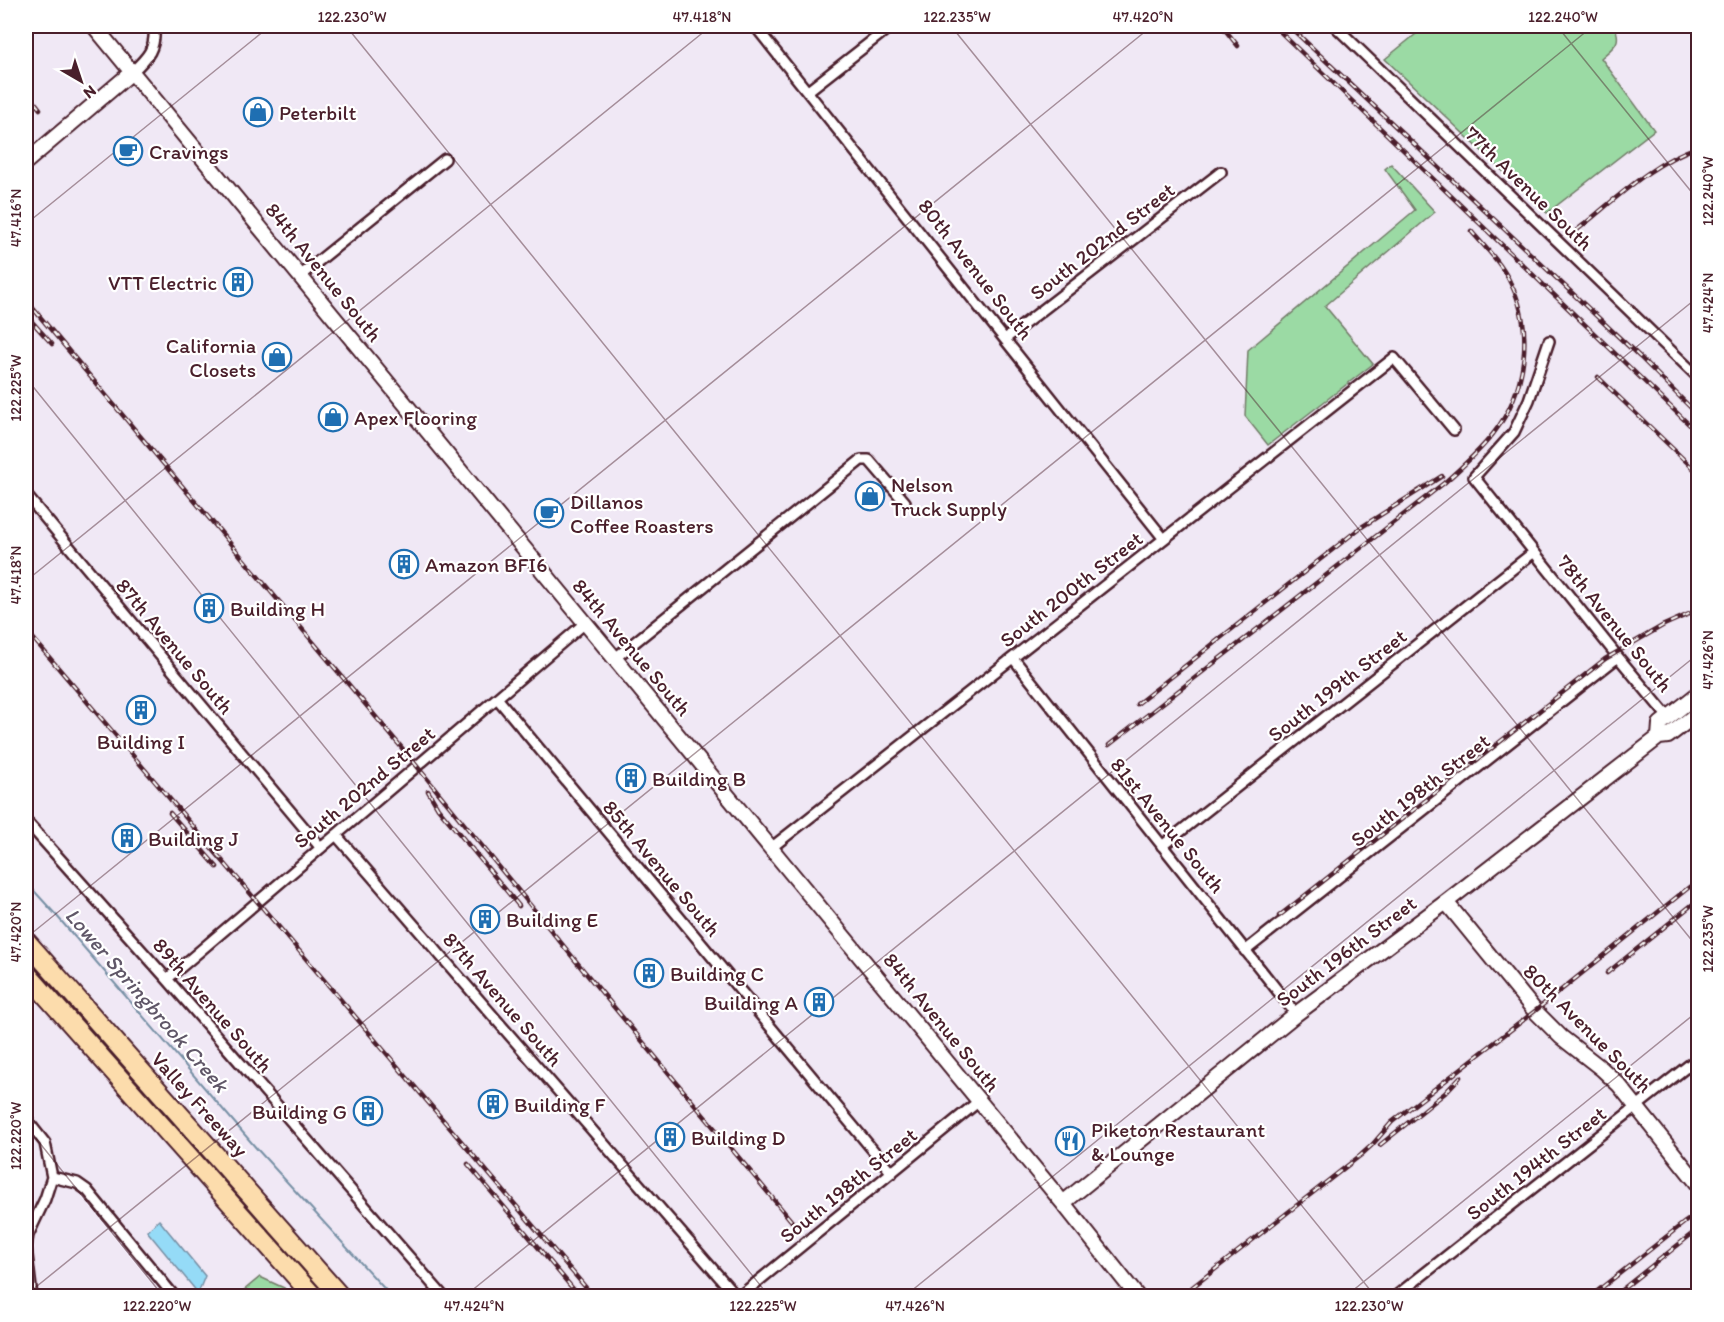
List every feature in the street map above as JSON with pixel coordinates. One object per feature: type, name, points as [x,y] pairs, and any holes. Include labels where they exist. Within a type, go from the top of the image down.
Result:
[{"type":"highway","name":"Valley Freeway","points":[[26,941],[340,1296]]},
{"type":"highway","name":"Valley Freeway","points":[[26,973],[313,1296]]},
{"type":"main road","name":"84th Avenue South","points":[[94,26],[1063,1203],[1137,1296]]},
{"type":"main road","points":[[26,162],[132,72]]},
{"type":"main road","name":"South 196th Street","points":[[1659,737],[1660,724],[1698,694]]},
{"type":"main road","name":"South 196th Street","points":[[1063,1203],[1296,1014],[1446,902],[1659,737],[1668,736],[1698,713]]},
{"type":"main road","name":"80th Avenue South","points":[[1446,902],[1535,1011],[1567,1042],[1602,1069],[1637,1106],[1698,1184]]},
{"type":"street","points":[[132,72],[150,53],[154,44],[154,26]]},
{"type":"street","name":"80th Avenue South","points":[[755,26],[1164,539]]},
{"type":"street","points":[[808,92],[891,26]]},
{"type":"street","name":"77th Avenue South","points":[[1335,26],[1698,377]]},
{"type":"street","points":[[300,276],[445,159]]},
{"type":"street","name":"South 202nd Street","points":[[1005,339],[1221,172]]},
{"type":"street","name":"78th Avenue South","points":[[1549,341],[1529,400],[1514,432],[1474,477],[1668,717]]},
{"type":"street","name":"South 200th Street","points":[[771,848],[1394,358],[1454,430]]},
{"type":"street","points":[[614,659],[861,460],[869,460],[905,502]]},
{"type":"street","name":"87th Avenue South","points":[[26,495],[321,848]]},
{"type":"street","name":"South 199th Street","points":[[1162,846],[1534,552]]},
{"type":"street","name":"South 202nd Street","points":[[167,979],[585,623]]},
{"type":"street","name":"South 198th Street","points":[[1245,951],[1618,657]]},
{"type":"street","name":"81st Avenue South","points":[[1013,658],[1296,1014]]},
{"type":"street","name":"85th Avenue South","points":[[497,698],[892,1173]]},
{"type":"street","name":"89th Avenue South","points":[[26,820],[443,1296]]},
{"type":"street","name":"87th Avenue South","points":[[336,835],[738,1296]]},
{"type":"street","name":"South 194th Street","points":[[1396,1296],[1698,1058]]},
{"type":"street","name":"South 198th Street","points":[[738,1296],[979,1101]]},
{"type":"street","points":[[26,1119],[45,1143],[52,1177],[45,1199],[28,1235],[27,1275],[32,1296]]},
{"type":"street","points":[[52,1177],[77,1184],[87,1190],[174,1296]]},
{"type":"green space","points":[[1426,26],[1614,26],[1617,41],[1613,48],[1601,58],[1654,130],[1547,213],[1385,59]]},
{"type":"green space","points":[[1391,164],[1435,212],[1325,306],[1373,364],[1268,445],[1245,416],[1248,350],[1415,210],[1385,169]]},
{"type":"green space","points":[[260,1277],[284,1288],[292,1296],[237,1296]]},
{"type":"water","points":[[159,1220],[205,1276],[198,1293],[147,1231]]},
{"type":"waterway","name":"Lower Springbrook Creek","points":[[26,882],[257,1149],[391,1296]]},
{"type":"railway","points":[[1222,26],[1238,46]]},
{"type":"railway","points":[[1274,26],[1698,433]]},
{"type":"railway","points":[[1289,26],[1640,357],[1698,415]]},
{"type":"railway","points":[[26,91],[40,109]]},
{"type":"railway","points":[[1577,230],[1650,172],[1665,162],[1698,147]]},
{"type":"railway","points":[[1109,745],[1444,483],[1493,434],[1513,399],[1519,380],[1523,360],[1523,320],[1518,301],[1506,275],[1471,231]]},
{"type":"railway","points":[[26,300],[407,754],[794,1224]]},
{"type":"railway","points":[[26,315],[52,344]]},
{"type":"railway","points":[[1598,377],[1698,473]]},
{"type":"railway","points":[[1137,704],[1360,528],[1442,476]]},
{"type":"railway","points":[[1279,916],[1605,659],[1664,625],[1698,610]]},
{"type":"railway","points":[[26,630],[593,1296]]},
{"type":"railway","points":[[428,791],[438,808],[519,906]]},
{"type":"railway","points":[[170,813],[217,867]]},
{"type":"railway","points":[[1181,1296],[1361,1155],[1392,1122],[1698,880]]},
{"type":"railway","points":[[1607,973],[1698,900]]},
{"type":"railway","points":[[1380,1145],[1445,1093],[1460,1077]]},
{"type":"railway","points":[[468,1164],[579,1296]]},
{"type":"railway","points":[[1591,1296],[1698,1213]]},
{"type":"railway","points":[[1614,1296],[1698,1229]]},
{"type":"place","name":"Peterbilt","points":[[258,112]]},
{"type":"place","name":"Cravings","points":[[128,151]]},
{"type":"place","name":"VTT Electric","points":[[238,282]]},
{"type":"place","name":"California Closets","points":[[277,357]]},
{"type":"place","name":"Apex Flooring","points":[[333,417]]},
{"type":"place","name":"Nelson Truck Supply","points":[[870,496]]},
{"type":"place","name":"Dillanos Coffee Roasters","points":[[549,513]]},
{"type":"place","name":"Amazon BFI6","points":[[404,564]]},
{"type":"place","name":"Building H","points":[[209,608]]},
{"type":"place","name":"Building I","points":[[141,710]]},
{"type":"place","name":"Building B","points":[[631,778]]},
{"type":"place","name":"Building J","points":[[127,838]]},
{"type":"place","name":"Building E","points":[[485,919]]},
{"type":"place","name":"Building C","points":[[649,973]]},
{"type":"place","name":"Building A","points":[[819,1002]]},
{"type":"place","name":"Building F","points":[[493,1104]]},
{"type":"place","name":"Building G","points":[[368,1111]]},
{"type":"place","name":"Building D","points":[[670,1137]]},
{"type":"place","name":"Piketon Restaurant & Lounge","points":[[1070,1141]]}]
